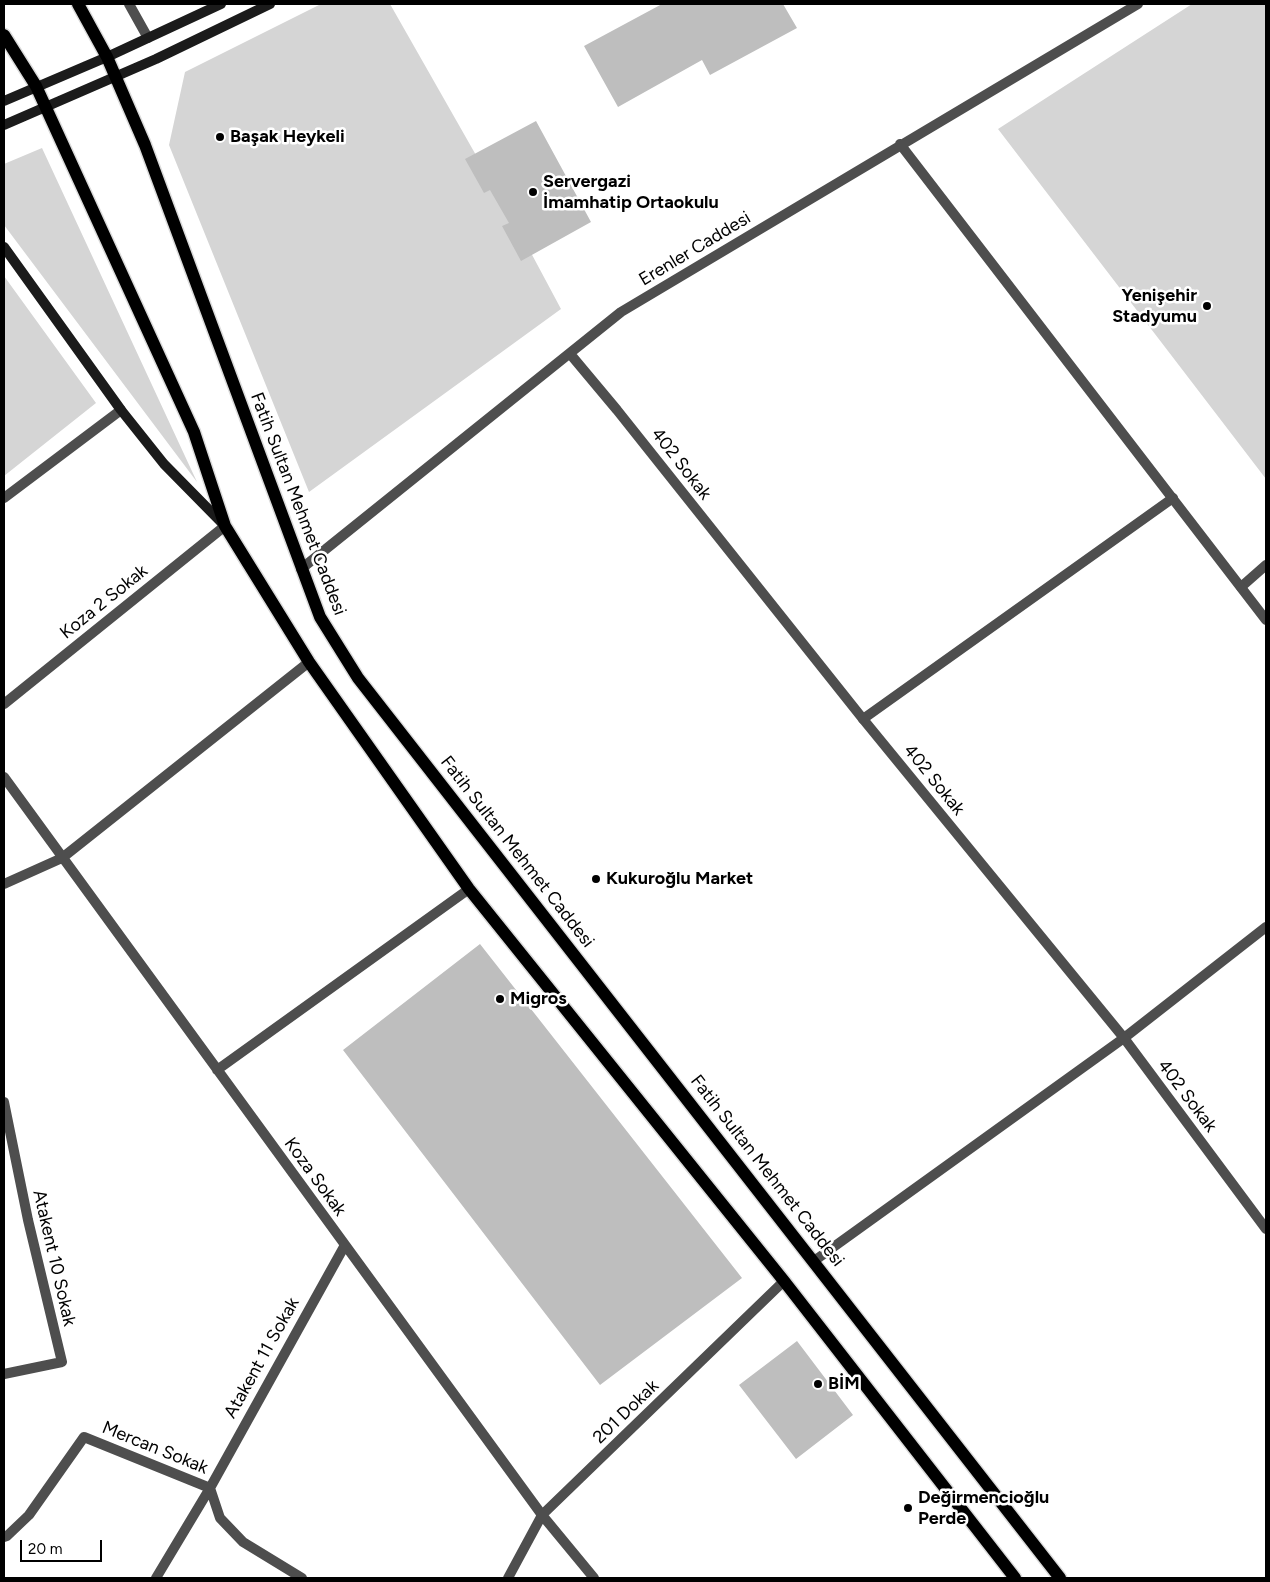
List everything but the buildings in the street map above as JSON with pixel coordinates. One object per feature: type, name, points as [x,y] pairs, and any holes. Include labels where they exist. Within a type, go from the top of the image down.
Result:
[{"type":"main road","name":"Fatih Sultan Mehmet Caddesi","points":[[78,4],[107,57],[145,145],[320,618],[358,678],[1060,1578]]},
{"type":"main road","points":[[4,101],[107,57],[221,4]]},
{"type":"main road","points":[[4,125],[115,77],[270,4]]},
{"type":"main road","points":[[4,35],[36,86],[194,432],[225,526]]},
{"type":"main road","points":[[4,247],[120,410],[164,464],[225,526],[309,662],[469,889],[784,1281],[1015,1578]]},
{"type":"street","points":[[129,4],[148,38]]},
{"type":"street","name":"Erenler Caddesi","points":[[302,568],[571,355],[621,312],[900,144],[1138,4]]},
{"type":"street","points":[[900,144],[1266,620]]},
{"type":"street","name":"402 Sokak","points":[[571,355],[624,418],[862,719],[1124,1038],[1266,1229]]},
{"type":"street","points":[[4,498],[120,410]]},
{"type":"street","points":[[862,719],[1173,498]]},
{"type":"street","name":"Koza 2 Sokak","points":[[4,704],[225,526]]},
{"type":"street","points":[[1241,587],[1266,566]]},
{"type":"street","points":[[4,884],[62,858],[309,662]]},
{"type":"street","name":"Koza Sokak","points":[[4,777],[542,1515],[594,1578]]},
{"type":"street","points":[[217,1070],[469,889]]},
{"type":"street","points":[[814,1261],[1124,1038],[1266,927]]},
{"type":"street","name":"Atakent 10 Sokak","points":[[4,1102],[28,1220],[62,1362],[4,1374]]},
{"type":"street","name":"Atakent 11 Sokak","points":[[156,1578],[210,1488],[345,1245]]},
{"type":"street","name":"201 Dokak","points":[[508,1578],[542,1515],[784,1281]]},
{"type":"street","name":"Mercan Sokak","points":[[4,1537],[29,1515],[84,1437],[210,1488],[220,1518],[243,1542],[302,1578]]},
{"type":"shaded area","points":[[321,4],[390,4],[522,236],[561,309],[309,492],[169,145],[185,72]]},
{"type":"shaded area","name":"Yenişehir Stadyumu","points":[[1192,4],[1266,4],[1266,479],[998,129]]},
{"type":"shaded area","points":[[42,148],[197,482],[4,225],[4,164]]},
{"type":"shaded area","points":[[4,276],[96,403],[4,476]]},
{"type":"place","name":"Başak Heykeli","points":[[220,137]]},
{"type":"place","name":"Servergazi İmamhatip Ortaokulu","points":[[533,192]]},
{"type":"place","name":"Yenişehir Stadyumu","points":[[1207,306]]},
{"type":"place","name":"Kukuroğlu Market","points":[[596,879]]},
{"type":"place","name":"Migros","points":[[500,999]]},
{"type":"place","name":"BİM","points":[[818,1384]]},
{"type":"place","name":"Değirmencioğlu Perde","points":[[908,1508]]}]
